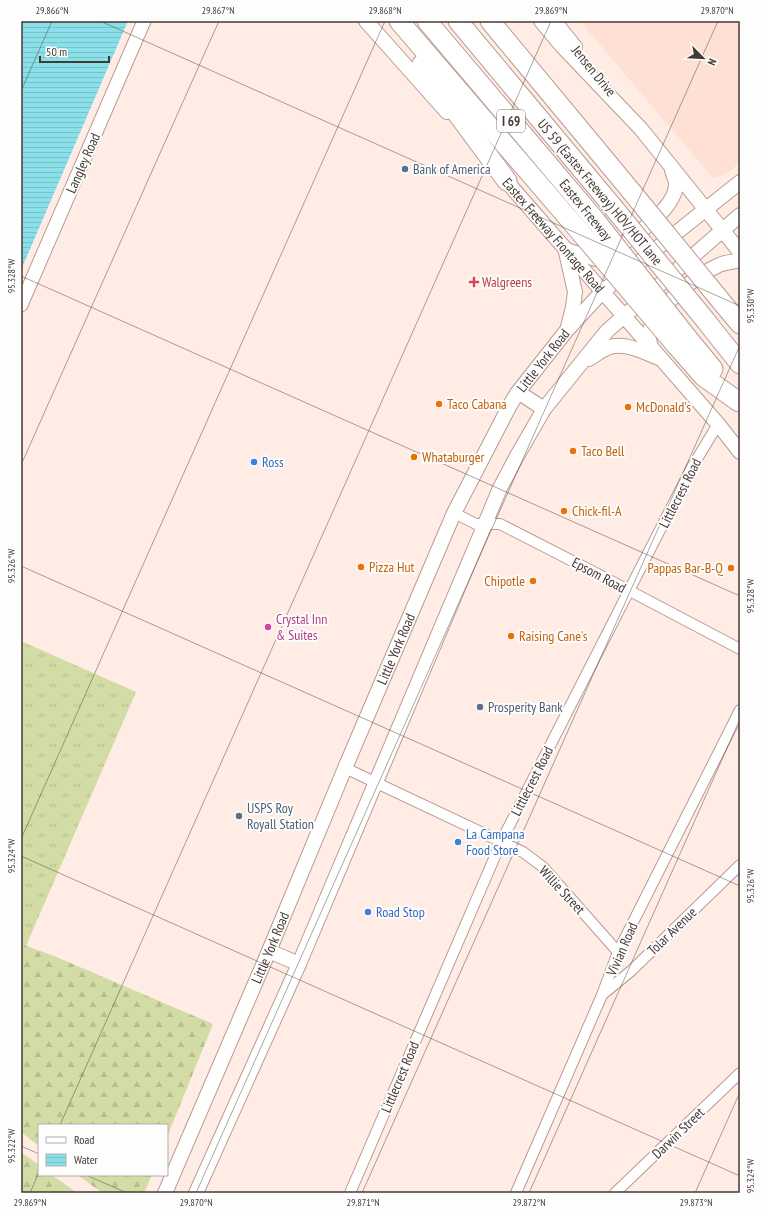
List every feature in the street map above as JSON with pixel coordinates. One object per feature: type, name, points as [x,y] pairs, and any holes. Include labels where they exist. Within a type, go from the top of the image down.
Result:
[{"type":"highway","points":[[394,21],[442,93],[507,181]]},
{"type":"highway","points":[[399,21],[581,233],[681,340]]},
{"type":"highway","name":"Eastex Freeway","points":[[427,21],[596,221],[681,340],[740,402]]},
{"type":"highway","name":"US 59 (Eastex Freeway) HOV/HOT lane","points":[[458,21],[613,207],[740,364]]},
{"type":"highway","points":[[490,21],[740,324]]},
{"type":"main road","name":"Eastex Freeway Frontage Road","points":[[366,21],[718,424],[740,452]]},
{"type":"main road","points":[[541,21],[561,45],[634,120],[740,252]]},
{"type":"main road","name":"Jensen Drive","points":[[554,21],[634,120]]},
{"type":"main road","points":[[567,330],[575,292],[565,250],[596,259],[626,242],[660,216],[667,206],[676,183],[672,168]]},
{"type":"main road","name":"Little York Road","points":[[165,1193],[454,513],[510,406],[518,392],[567,330],[602,292],[740,182]]},
{"type":"main road","points":[[196,1193],[299,964],[485,524],[504,482],[544,409],[609,327],[740,215]]},
{"type":"main road","points":[[655,352],[648,336],[651,326],[660,311],[691,282],[724,263],[740,260]]},
{"type":"main road","points":[[577,367],[606,348],[619,346],[655,352]]},
{"type":"main road","points":[[518,392],[544,409]]},
{"type":"main road","points":[[269,951],[299,964]]},
{"type":"street","name":"Langley Road","points":[[21,305],[144,21]]},
{"type":"street","name":"Littlecrest Road","points":[[350,1193],[502,840],[691,469],[718,424]]},
{"type":"street","name":"Epsom Road","points":[[454,513],[476,524],[500,524],[740,649]]},
{"type":"street","name":"Vivian Road","points":[[516,1193],[602,995],[618,952],[740,710]]},
{"type":"street","name":"Willie Street","points":[[345,768],[502,840],[523,852],[543,868],[618,952]]},
{"type":"street","name":"Tolar Avenue","points":[[602,995],[631,971],[740,865]]},
{"type":"street","name":"Darwin Street","points":[[615,1193],[740,1073]]},
{"type":"shaded area","points":[[580,21],[740,21],[740,162],[726,174],[713,178]]},
{"type":"green space","points":[[21,641],[136,692],[26,946],[21,944]]},
{"type":"green space","points":[[21,944],[54,956],[213,1024],[168,1135],[168,1124],[38,1124],[38,1145],[21,1132]]},
{"type":"green space","points":[[21,1152],[38,1164],[38,1176],[53,1176],[77,1193],[21,1193]]},
{"type":"green space","points":[[79,1176],[152,1176],[144,1193],[102,1193]]},
{"type":"water","points":[[21,21],[128,21],[21,270]]},
{"type":"place","name":"Bank of America","points":[[405,169]]},
{"type":"place","name":"Walgreens","points":[[474,282]]},
{"type":"place","name":"Taco Cabana","points":[[439,404]]},
{"type":"place","name":"McDonald's","points":[[628,407]]},
{"type":"place","name":"Taco Bell","points":[[573,451]]},
{"type":"place","name":"Whataburger","points":[[414,457]]},
{"type":"place","name":"Ross","points":[[254,462]]},
{"type":"place","name":"Chick-fil-A","points":[[564,511]]},
{"type":"place","name":"Pizza Hut","points":[[361,567]]},
{"type":"place","name":"Pappas Bar-B-Q","points":[[731,568]]},
{"type":"place","name":"Chipotle","points":[[533,581]]},
{"type":"place","name":"Crystal Inn & Suites","points":[[268,627]]},
{"type":"place","name":"Raising Cane's","points":[[511,636]]},
{"type":"place","name":"Prosperity Bank","points":[[480,707]]},
{"type":"place","name":"USPS Roy Royall Station","points":[[239,816]]},
{"type":"place","name":"La Campana Food Store","points":[[458,842]]},
{"type":"place","name":"Road Stop","points":[[368,912]]}]
